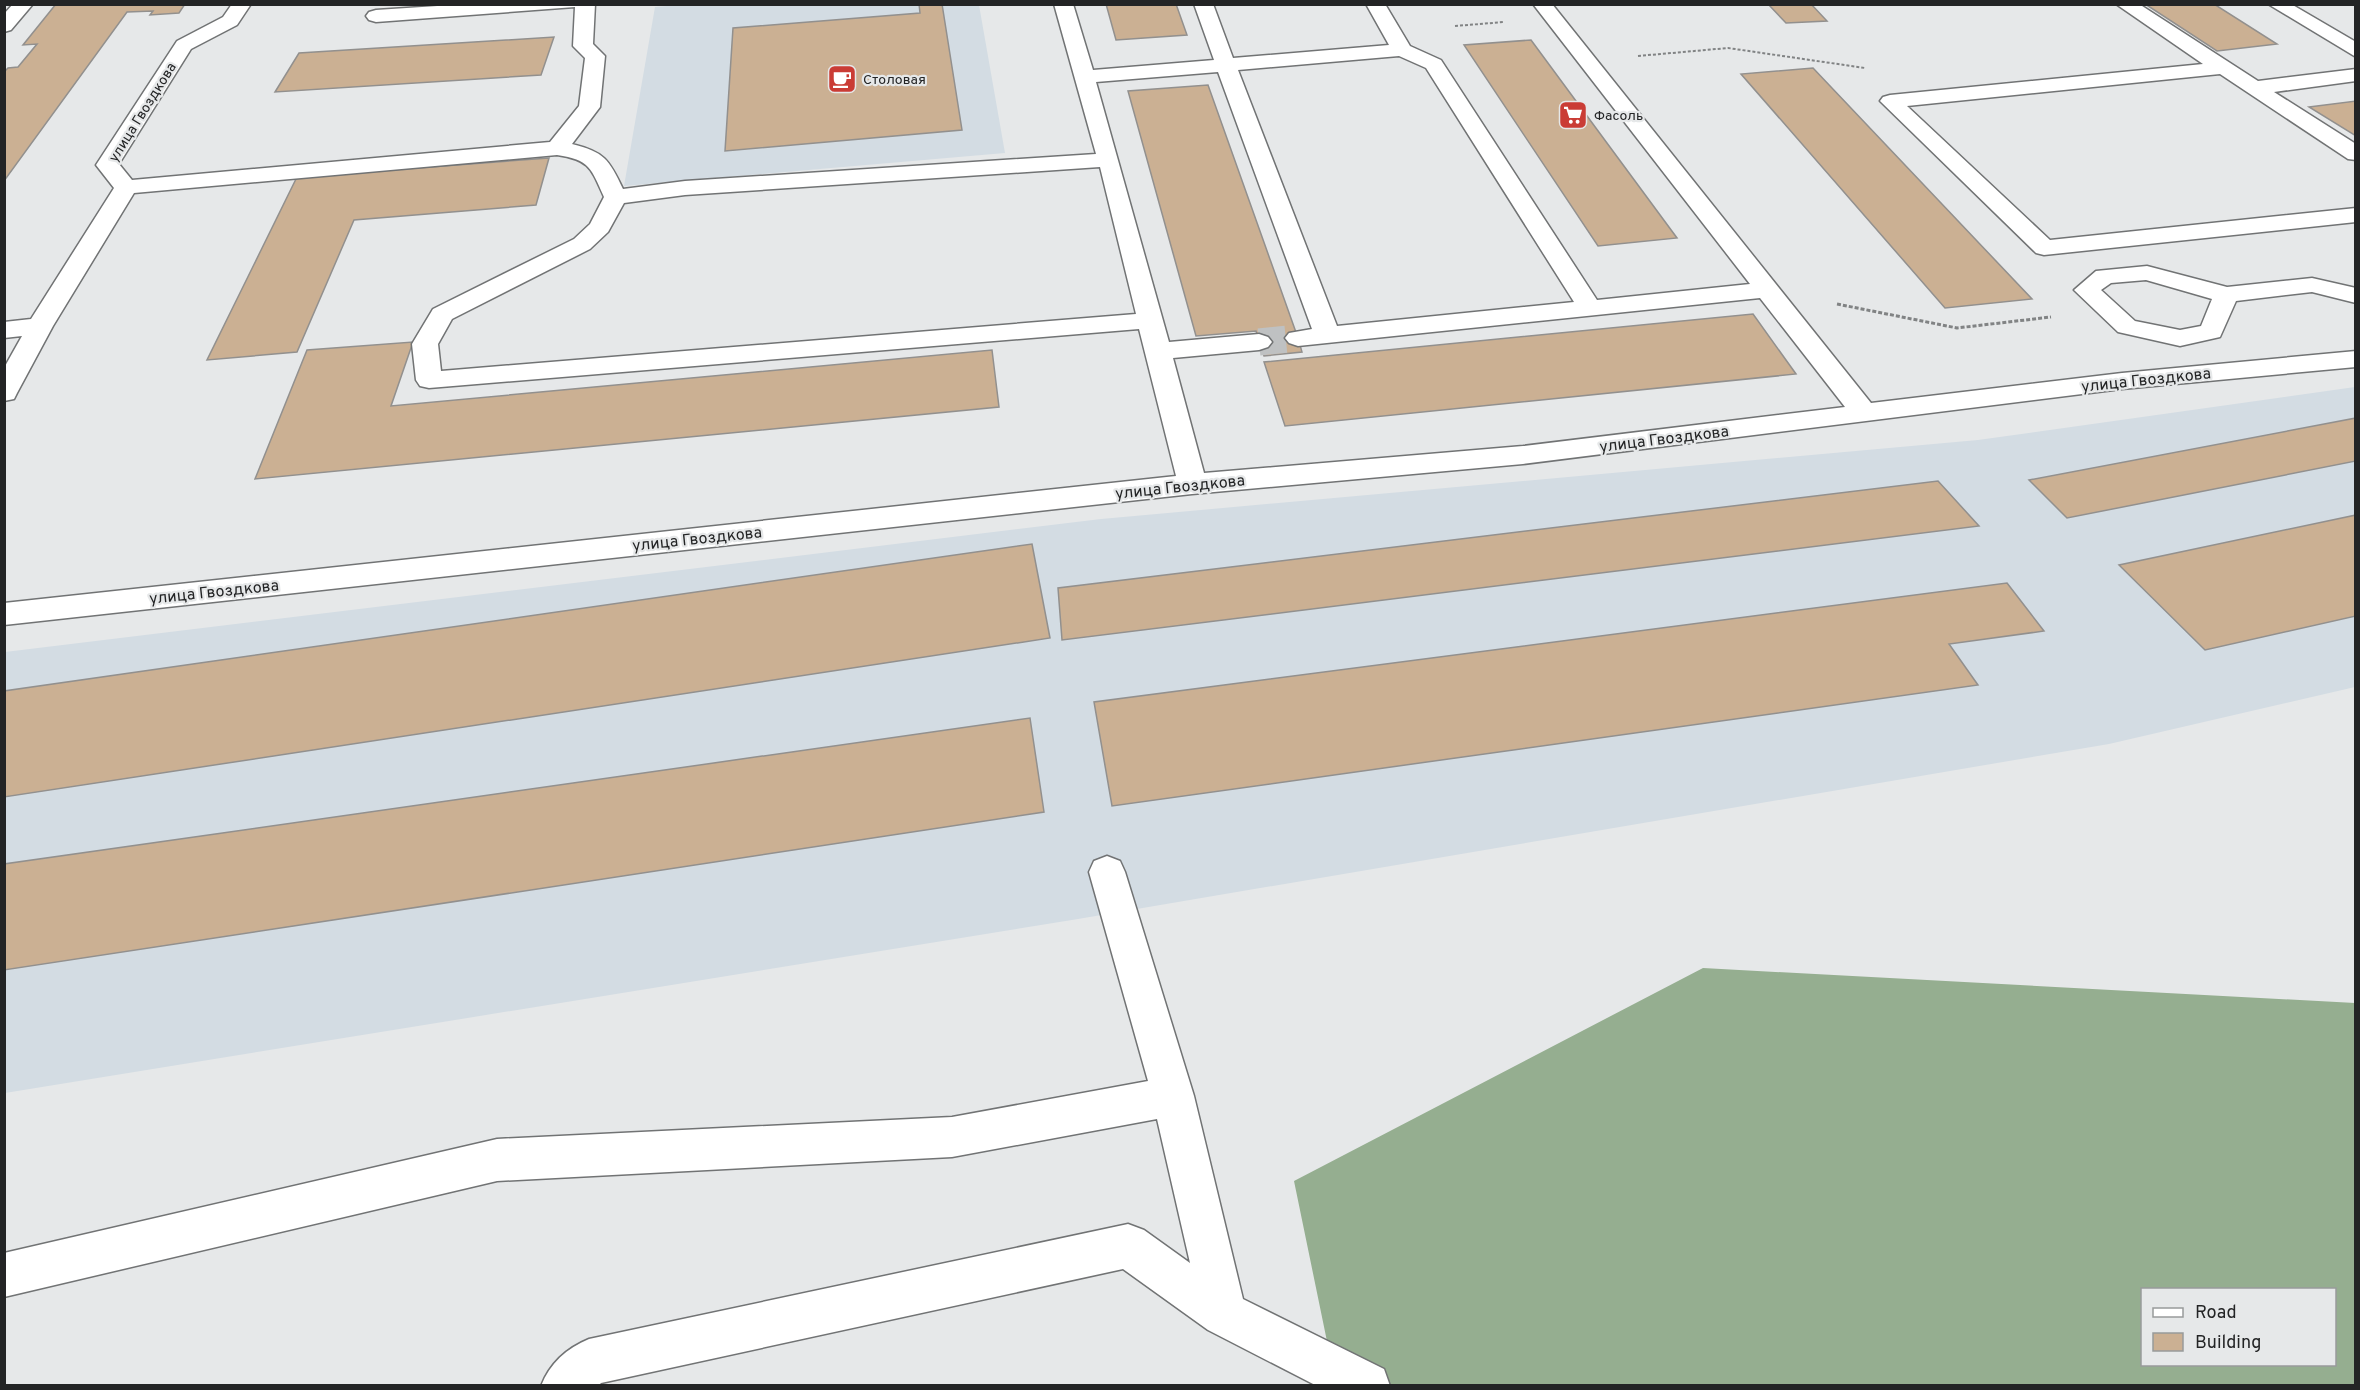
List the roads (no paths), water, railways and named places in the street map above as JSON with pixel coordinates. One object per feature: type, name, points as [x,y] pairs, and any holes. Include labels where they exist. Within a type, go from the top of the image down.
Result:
[{"type":"street","points":[[4,26],[24,4]]},
{"type":"street","name":"улица Гвоздкова","points":[[4,393],[40,326],[126,187],[107,165],[184,45],[230,21],[242,4]]},
{"type":"street","points":[[376,16],[568,4]]},
{"type":"street","points":[[557,148],[589,106],[595,56],[584,46],[585,4]]},
{"type":"street","points":[[1063,4],[1109,160],[1192,484]]},
{"type":"street","points":[[1203,4],[1327,335]]},
{"type":"street","points":[[1376,4],[1397,41],[1434,64],[1590,308]]},
{"type":"street","points":[[2125,4],[2355,154]]},
{"type":"street","points":[[2277,4],[2355,51]]},
{"type":"street","points":[[1547,11],[1864,413]]},
{"type":"street","points":[[1084,76],[1227,65],[1397,41]]},
{"type":"street","points":[[2223,68],[1890,101],[2044,248],[2355,215]]},
{"type":"street","points":[[1914,75],[1937,96]]},
{"type":"street","points":[[2255,88],[2355,75]]},
{"type":"street","points":[[126,187],[557,148],[583,152],[600,161],[615,197],[600,227],[582,244],[442,314],[425,344],[429,380],[1150,320]]},
{"type":"street","points":[[615,197],[685,188],[1109,160]]},
{"type":"street","points":[[2193,374],[2118,319],[2086,290],[2105,276],[2147,273],[2226,295],[2312,285],[2355,296]]},
{"type":"street","points":[[1298,338],[1767,290]]},
{"type":"street","points":[[2118,319],[2180,338],[2211,332],[2226,295]]},
{"type":"street","points":[[4,330],[40,326]]},
{"type":"street","points":[[1158,351],[1260,342]]},
{"type":"street","name":"улица Гвоздкова","points":[[4,614],[1192,484],[1523,455],[2193,374],[2355,358]]},
{"type":"street","points":[[1107,872],[1173,1096],[1224,1314]]},
{"type":"street","points":[[4,1275],[497,1160],[952,1137],[1173,1096]]},
{"type":"street","points":[[576,1374],[1128,1246],[1224,1314],[1367,1386]]},
{"type":"tunnel","points":[[1259,342],[1298,338]]},
{"type":"place","name":"Столовая","points":[[842,79]]},
{"type":"place","name":"Фасоль","points":[[1573,115]]}]
